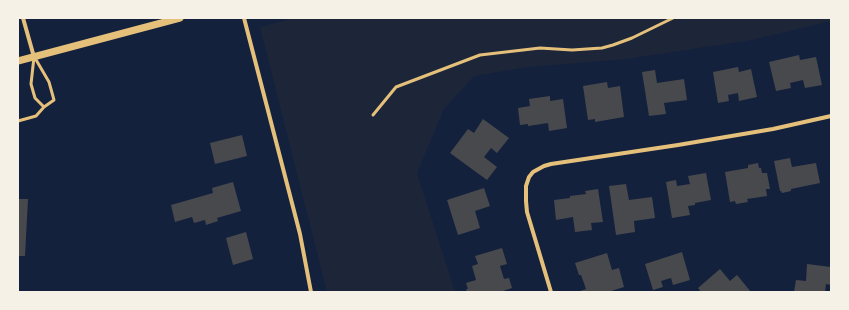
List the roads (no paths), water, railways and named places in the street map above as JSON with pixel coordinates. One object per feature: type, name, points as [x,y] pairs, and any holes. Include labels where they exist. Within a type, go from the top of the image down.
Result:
[{"type":"street","points":[[23,18],[34,57]]},
{"type":"street","points":[[18,61],[180,18]]},
{"type":"street","points":[[244,18],[300,234],[311,292]]},
{"type":"street","points":[[551,292],[527,212],[526,186],[529,177],[533,172],[544,166],[759,132],[831,116]]},
{"type":"lane","points":[[373,115],[396,87],[480,56],[540,48],[572,50],[602,48],[632,38],[673,18]]},
{"type":"lane","points":[[34,57],[31,84],[35,98],[44,106]]},
{"type":"lane","points":[[18,121],[36,116],[44,106],[54,100],[49,82],[34,57]]}]
